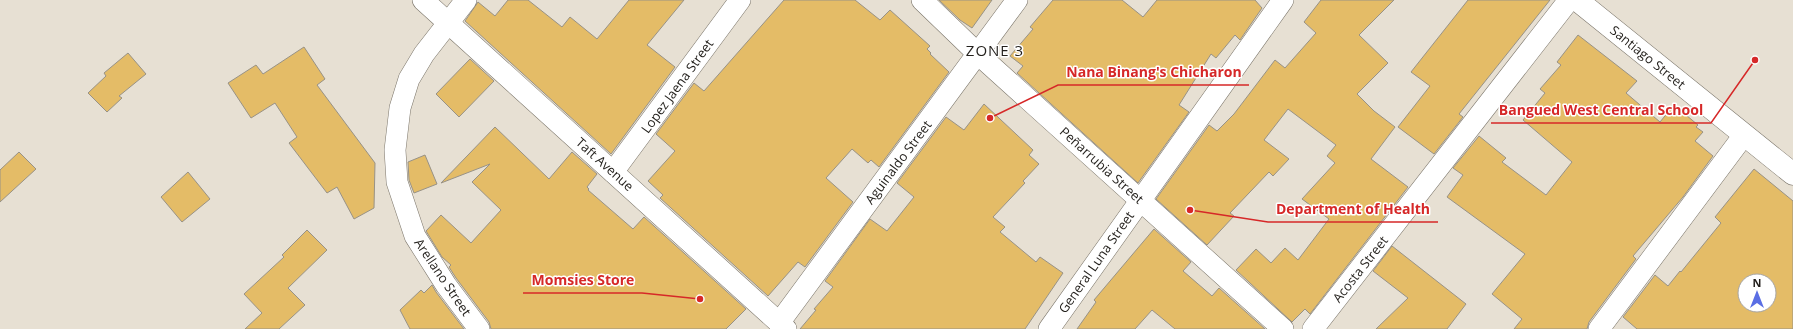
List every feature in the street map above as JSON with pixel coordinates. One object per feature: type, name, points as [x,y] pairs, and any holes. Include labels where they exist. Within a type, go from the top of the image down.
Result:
[{"type":"street","name":"Taft Avenue","points":[[423,0],[782,326]]},
{"type":"street","name":"Arellano Street","points":[[466,0],[424,54],[409,79],[400,108],[395,150],[397,182],[415,236],[446,285],[479,329]]},
{"type":"street","name":"Lopez Jaena Street","points":[[613,172],[740,0]]},
{"type":"street","name":"Peñarrubia Street","points":[[922,0],[978,54],[1283,329]]},
{"type":"street","name":"Aguinaldo Street","points":[[782,326],[1017,0]]},
{"type":"street","name":"General Luna Street","points":[[1049,329],[1284,0]]},
{"type":"street","name":"Acosta Street","points":[[1313,329],[1569,0]]},
{"type":"street","name":"Santiago Street","points":[[1577,0],[1793,174]]},
{"type":"street","points":[[1599,329],[1744,134]]},
{"type":"building","points":[[508,0],[528,0],[562,27],[570,17],[597,39],[629,0],[684,0],[647,45],[675,67],[611,154],[465,21],[478,2],[495,16]]},
{"type":"building","points":[[784,0],[855,0],[880,20],[890,10],[930,46],[927,49],[931,53],[930,54],[949,72],[879,167],[871,160],[868,163],[852,149],[826,178],[853,202],[805,267],[798,262],[768,296],[660,198],[663,195],[648,181],[675,151],[656,134],[694,83],[704,91]]},
{"type":"building","points":[[939,0],[992,0],[972,28],[960,20]]},
{"type":"building","points":[[1053,0],[1122,0],[1143,17],[1157,0],[1255,0],[1262,8],[1240,40],[1235,35],[1216,58],[1211,54],[1179,105],[1189,112],[1138,183],[1017,73],[1023,66],[1010,56],[1033,29],[1030,27]]},
{"type":"building","points":[[1321,0],[1394,0],[1359,35],[1388,63],[1357,94],[1374,111],[1395,127],[1371,159],[1408,187],[1310,314],[1305,309],[1292,322],[1236,270],[1256,249],[1271,263],[1285,248],[1298,260],[1329,219],[1302,199],[1335,163],[1327,156],[1336,145],[1288,109],[1264,140],[1289,159],[1273,176],[1269,172],[1230,213],[1234,216],[1207,245],[1156,199],[1209,125],[1217,131],[1234,114],[1275,60],[1285,68],[1316,33],[1304,22]]},
{"type":"building","points":[[1468,0],[1550,0],[1459,114],[1463,117],[1434,154],[1398,127],[1430,86],[1411,72]]},
{"type":"building","points":[[1578,35],[1637,81],[1626,93],[1660,122],[1674,105],[1698,125],[1696,127],[1703,132],[1695,141],[1713,156],[1683,197],[1633,256],[1636,259],[1589,322],[1587,329],[1514,329],[1522,319],[1492,294],[1525,254],[1447,197],[1463,175],[1453,168],[1479,136],[1506,158],[1502,162],[1546,195],[1572,162],[1523,120],[1545,93],[1540,89],[1561,65],[1557,62]]},
{"type":"building","points":[[304,47],[325,79],[317,85],[375,163],[374,208],[354,219],[337,187],[327,193],[289,143],[297,137],[275,103],[251,118],[228,83],[256,65],[263,74]]},
{"type":"building","points":[[128,53],[146,74],[119,96],[122,98],[107,112],[88,93],[106,76],[104,73]]},
{"type":"building","points":[[470,59],[494,81],[459,117],[436,94]]},
{"type":"building","points":[[984,104],[1033,150],[1029,155],[1039,164],[1023,181],[1025,183],[993,217],[1005,227],[1000,232],[1036,262],[1040,257],[1063,273],[1025,329],[800,329],[816,310],[814,309],[833,287],[825,281],[870,219],[887,231],[914,197],[897,183],[946,117],[964,130]]},
{"type":"building","points":[[495,127],[549,179],[572,152],[597,174],[587,187],[589,189],[588,190],[633,229],[644,217],[746,309],[726,329],[491,329],[489,322],[456,278],[449,267],[451,265],[442,257],[426,231],[441,215],[471,243],[501,210],[472,182],[490,164],[441,183]]},
{"type":"building","points":[[19,152],[36,169],[0,202],[0,170]]},
{"type":"building","points":[[425,155],[437,184],[414,193],[409,180],[408,162]]},
{"type":"building","points":[[1754,169],[1793,201],[1793,329],[1637,329],[1623,317],[1655,275],[1668,286],[1721,223],[1715,217]]},
{"type":"building","points":[[188,172],[210,199],[182,222],[161,197]]},
{"type":"building","points":[[1154,229],[1191,262],[1183,271],[1212,296],[1219,288],[1265,329],[1175,329],[1152,310],[1135,329],[1077,329],[1096,302],[1094,300]]},
{"type":"building","points":[[307,230],[327,250],[288,288],[305,305],[279,329],[245,329],[262,313],[244,294],[284,257],[282,255]]},
{"type":"building","points":[[1392,246],[1466,304],[1447,329],[1376,329],[1408,298],[1373,271]]},
{"type":"building","points":[[432,285],[464,329],[410,329],[400,310],[421,290],[424,293]]},
{"type":"place","name":"Bangued West Central School","points":[[1755,60]]},
{"type":"place","name":"Nana Binang's Chicharon","points":[[990,118]]},
{"type":"place","name":"Department of Health","points":[[1190,210]]},
{"type":"place","name":"Momsies Store","points":[[700,299]]},
{"type":"district","name":"ZONE 3","points":[[995,51]]}]
